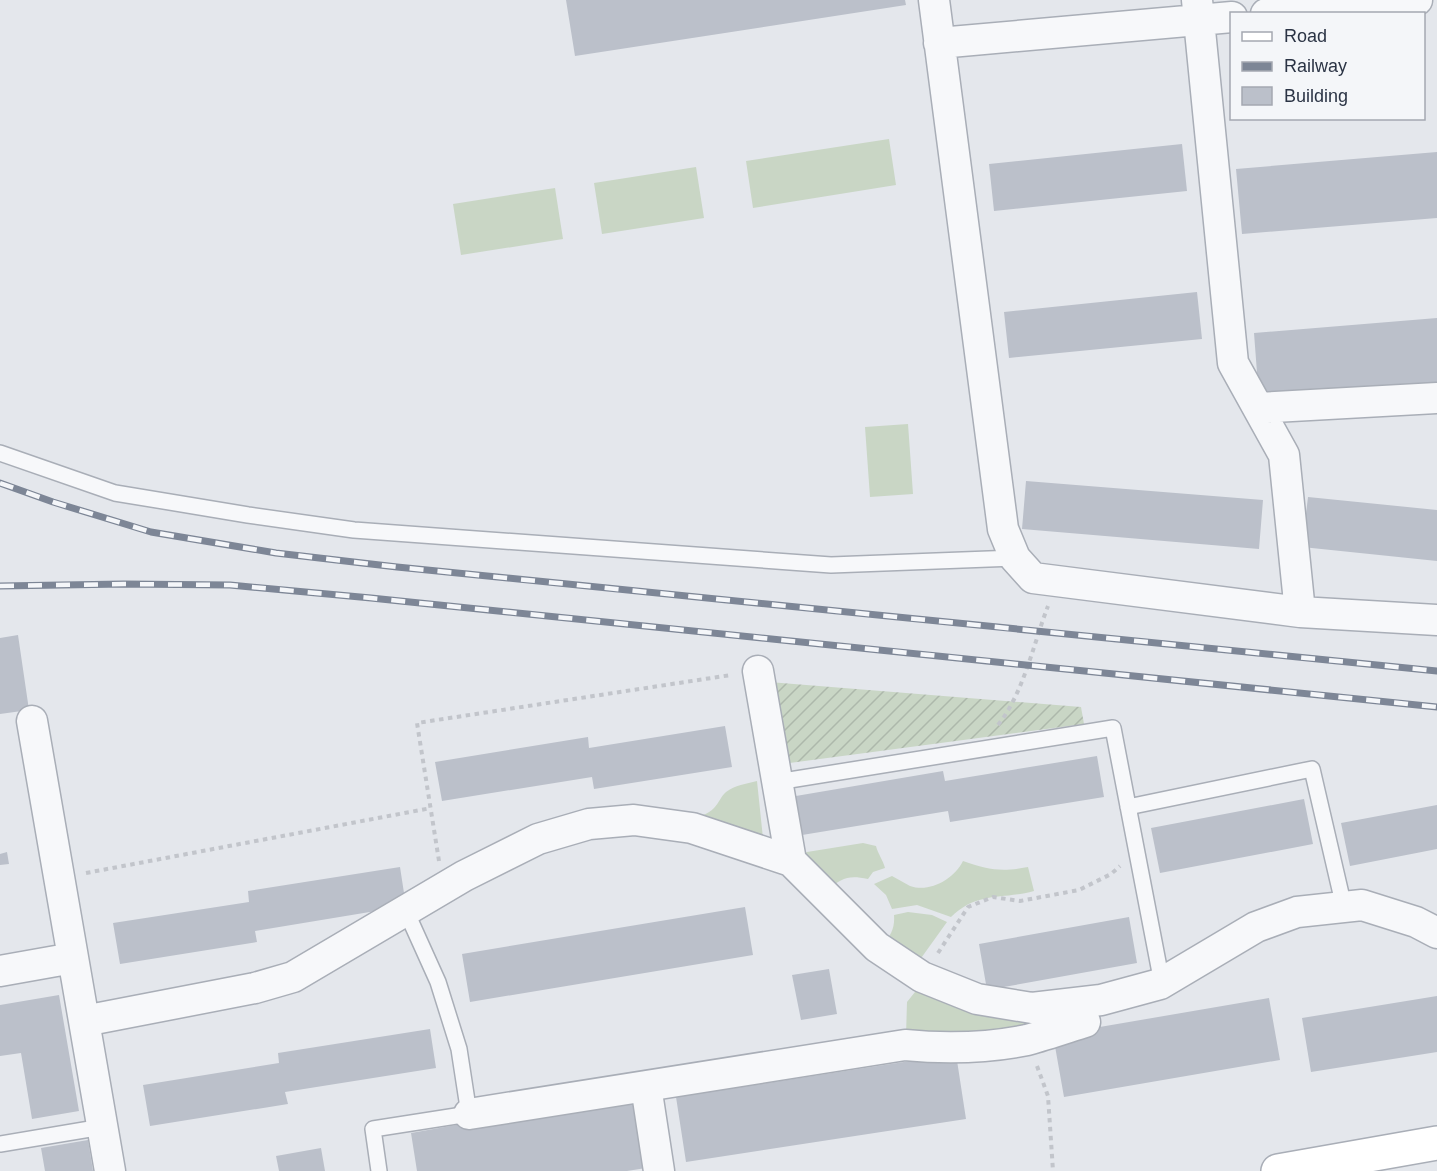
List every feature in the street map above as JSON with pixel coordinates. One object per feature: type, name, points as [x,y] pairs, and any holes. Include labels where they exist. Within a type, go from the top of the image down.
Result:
[{"type":"street","points":[[934,0],[1003,529],[1015,558],[1033,578],[1300,612],[1437,620]]},
{"type":"street","points":[[1288,12],[1417,0]]},
{"type":"street","points":[[939,43],[1198,10],[1230,17]]},
{"type":"street","points":[[1198,10],[1233,363],[1284,455],[1300,612]]},
{"type":"street","points":[[1258,408],[1437,398]]},
{"type":"street","points":[[758,671],[791,861]]},
{"type":"street","points":[[32,721],[110,1171]]},
{"type":"street","points":[[84,1021],[255,988],[293,977],[443,888],[538,839],[589,824],[634,820],[692,828],[791,861],[877,947],[922,977],[977,999],[1032,1008],[1101,1000],[1162,983],[1256,927],[1297,912],[1362,905],[1416,922],[1437,933]]},
{"type":"street","points":[[0,971],[73,958]]},
{"type":"street","points":[[469,1114],[905,1045],[936,1048],[983,1046],[1027,1040],[1085,1022]]},
{"type":"street","points":[[646,1086],[659,1171]]},
{"type":"street","points":[[1278,1171],[1437,1143]]},
{"type":"lane","points":[[0,453],[115,493],[354,530],[831,566],[1015,558]]},
{"type":"lane","points":[[777,782],[1113,729],[1162,983]]},
{"type":"lane","points":[[1128,807],[1312,769],[1344,907]]},
{"type":"lane","points":[[379,1171],[373,1129],[469,1114],[459,1049],[438,982],[406,911]]},
{"type":"lane","points":[[0,1144],[102,1127]]},
{"type":"path","points":[[979,750],[1008,713],[1058,581]]},
{"type":"path","points":[[443,888],[417,723],[758,671]]},
{"type":"path","points":[[59,878],[431,808]]},
{"type":"path","points":[[922,977],[968,907],[993,897],[1020,901],[1078,890],[1111,874],[1137,851]]},
{"type":"path","points":[[1027,1040],[1048,1096],[1053,1171]]},
{"type":"green space","points":[[889,139],[896,185],[753,208],[746,161]]},
{"type":"green space","points":[[696,167],[704,218],[602,234],[594,183]]},
{"type":"green space","points":[[555,188],[563,239],[461,255],[453,204]]},
{"type":"green space","points":[[908,424],[913,494],[870,497],[865,427]]},
{"type":"green space","points":[[769,682],[1081,707],[1084,724],[782,764]]},
{"type":"green space","points":[[757,781],[764,848],[640,813],[666,808],[684,816],[697,817],[714,808],[729,790]]},
{"type":"green space","points":[[863,843],[876,846],[885,868],[873,872],[868,879],[851,877],[842,880],[827,891],[798,856],[807,852]]},
{"type":"green space","points":[[963,861],[995,869],[1028,867],[1034,891],[980,900],[971,903],[951,917],[917,905],[892,909],[886,895],[874,884],[892,876],[918,888],[933,886],[948,879]]},
{"type":"green space","points":[[908,912],[932,915],[947,922],[919,961],[883,945],[892,931],[894,915]]},
{"type":"green space","points":[[919,987],[1050,1025],[990,1037],[906,1036],[907,1002]]},
{"type":"building","points":[[566,0],[905,0],[906,5],[575,56]]},
{"type":"building","points":[[1182,144],[1187,191],[994,211],[989,164]]},
{"type":"building","points":[[1437,152],[1437,218],[1242,234],[1236,169]]},
{"type":"building","points":[[1197,292],[1202,339],[1009,358],[1004,312]]},
{"type":"building","points":[[1437,318],[1437,384],[1259,399],[1254,333]]},
{"type":"building","points":[[1026,481],[1263,500],[1259,549],[1022,529]]},
{"type":"building","points":[[1308,497],[1437,510],[1437,561],[1302,547]]},
{"type":"building","points":[[18,635],[29,710],[0,714],[0,638]]},
{"type":"building","points":[[725,726],[732,767],[594,789],[592,777],[442,801],[435,762],[588,737],[589,748]]},
{"type":"building","points":[[1097,756],[1104,797],[950,822],[948,811],[796,836],[790,797],[943,771],[945,781]]},
{"type":"building","points":[[1304,799],[1313,844],[1160,873],[1151,828]]},
{"type":"building","points":[[1437,805],[1437,849],[1350,866],[1341,823]]},
{"type":"building","points":[[7,852],[9,864],[0,865],[0,854]]},
{"type":"building","points":[[400,867],[406,906],[255,931],[257,942],[120,964],[113,923],[249,902],[248,891]]},
{"type":"building","points":[[745,907],[753,955],[470,1002],[462,954]]},
{"type":"building","points":[[1129,917],[1137,963],[987,990],[979,944]]},
{"type":"building","points":[[829,969],[837,1014],[801,1020],[792,975]]},
{"type":"building","points":[[59,995],[79,1111],[32,1119],[21,1053],[0,1056],[0,1005]]},
{"type":"building","points":[[1437,996],[1437,1052],[1311,1072],[1302,1018]]},
{"type":"building","points":[[1269,998],[1280,1060],[1064,1097],[1053,1035]]},
{"type":"building","points":[[430,1029],[436,1068],[285,1092],[288,1104],[150,1126],[143,1085],[279,1063],[278,1053]]},
{"type":"building","points":[[956,1054],[966,1119],[686,1162],[676,1097]]},
{"type":"building","points":[[633,1094],[646,1168],[627,1171],[417,1171],[411,1133]]},
{"type":"building","points":[[88,1140],[93,1171],[45,1171],[41,1148]]},
{"type":"building","points":[[321,1148],[325,1171],[279,1171],[276,1156]]},
{"type":"railway","points":[[0,483],[151,532],[276,553],[1437,671]]},
{"type":"railway","points":[[0,586],[230,585],[1437,707]]}]
